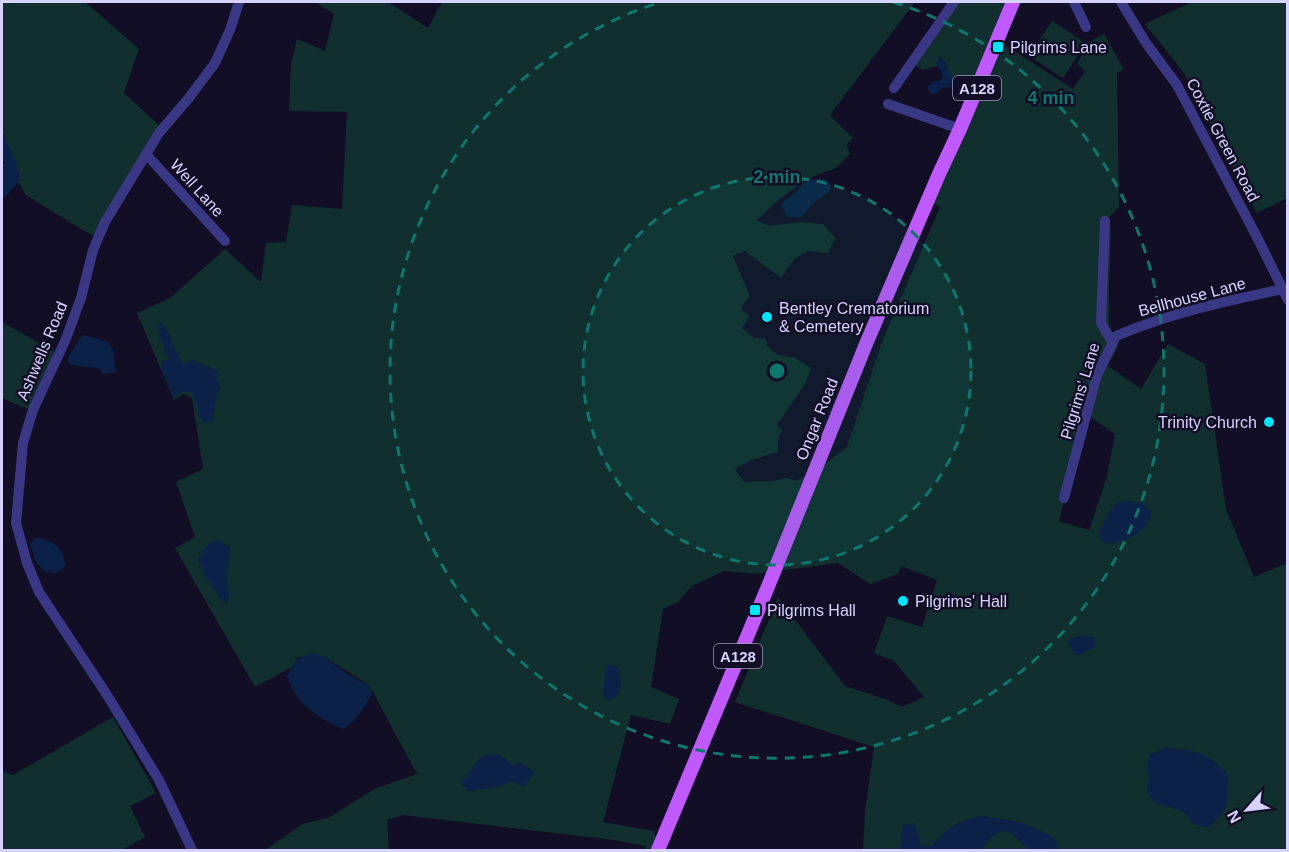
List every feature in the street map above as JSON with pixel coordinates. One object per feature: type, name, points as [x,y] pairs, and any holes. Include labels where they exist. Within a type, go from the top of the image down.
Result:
[{"type":"main road","name":"Ongar Road","points":[[658,850],[866,344],[960,129],[1012,2]]},
{"type":"street","name":"Ashwells Road","points":[[192,850],[153,770],[39,592],[27,563],[16,523],[23,443],[33,410],[65,341],[81,298],[93,250],[105,222],[159,133],[215,63],[230,30],[238,2]]},
{"type":"street","points":[[894,88],[954,2]]},
{"type":"street","points":[[1074,2],[1086,27]]},
{"type":"street","name":"Coxtie Green Road","points":[[1121,2],[1146,43],[1177,85],[1285,294]]},
{"type":"street","points":[[888,104],[960,129]]},
{"type":"street","name":"Well Lane","points":[[146,154],[225,242]]},
{"type":"street","name":"Pilgrims' Lane","points":[[1064,498],[1097,375],[1112,342],[1101,322],[1105,221]]},
{"type":"street","name":"Bellhouse Lane","points":[[1112,342],[1116,336],[1146,323],[1215,304],[1285,294]]},
{"type":"green space","points":[[2,2],[85,2],[139,49],[124,93],[163,129],[98,238],[26,195],[18,182],[19,174],[2,132]]},
{"type":"green space","points":[[315,2],[388,2],[428,28],[442,2],[915,2],[830,115],[853,138],[847,145],[850,154],[836,168],[807,179],[790,191],[757,220],[769,226],[801,222],[823,224],[835,238],[828,253],[808,251],[794,259],[781,278],[745,251],[733,256],[750,296],[741,307],[750,316],[742,328],[754,338],[764,338],[766,345],[775,353],[794,357],[811,368],[805,384],[777,425],[782,430],[778,438],[778,452],[751,460],[735,469],[744,482],[786,478],[797,481],[847,447],[882,342],[940,207],[928,202],[979,83],[954,81],[944,61],[939,57],[937,66],[923,70],[912,63],[953,2],[1013,2],[1002,43],[1073,89],[1085,71],[1077,64],[1089,42],[1104,34],[1124,69],[1117,73],[1119,207],[1105,221],[1111,229],[1109,325],[1118,347],[1108,366],[1141,389],[1168,344],[1205,364],[1226,509],[1254,577],[1287,563],[1287,850],[863,850],[865,811],[874,747],[735,702],[778,597],[845,686],[902,707],[924,697],[894,661],[874,653],[887,616],[922,627],[937,580],[901,566],[898,574],[870,584],[838,563],[757,574],[724,571],[692,586],[678,602],[663,609],[651,687],[679,699],[670,724],[631,715],[603,822],[654,831],[659,850],[645,850],[646,846],[614,840],[403,815],[387,820],[389,850],[265,850],[303,824],[330,817],[374,789],[417,774],[369,685],[326,658],[298,657],[292,667],[255,687],[175,548],[195,537],[176,482],[203,469],[192,398],[183,394],[174,400],[137,313],[170,298],[225,249],[261,282],[266,243],[286,242],[292,205],[342,209],[347,112],[289,111],[291,63],[297,39],[325,51],[334,14]],"holes":[[[1086,414],[1115,434],[1107,476],[1089,530],[1059,521]]]},
{"type":"green space","points":[[1192,2],[1287,2],[1287,198],[1257,213],[1184,73],[1145,24]]},
{"type":"green space","points":[[1052,21],[1086,43],[1063,78],[1029,56]]},
{"type":"green space","points":[[2,322],[59,354],[33,410],[2,398]]},
{"type":"green space","points":[[113,717],[156,793],[130,806],[145,837],[122,850],[2,850],[2,771],[13,775]]},
{"type":"water","points":[[939,57],[954,81],[950,88],[944,87],[934,95],[930,93],[928,86],[934,81],[940,81],[942,77],[937,66]]},
{"type":"water","points":[[2,132],[14,157],[19,177],[17,184],[5,197],[2,197],[2,165],[5,162],[2,158]]},
{"type":"water","points":[[818,178],[827,180],[831,189],[800,217],[788,217],[782,207],[784,201],[796,193],[804,183]]},
{"type":"water","points":[[161,322],[183,365],[192,360],[218,371],[217,381],[221,386],[216,399],[213,421],[206,423],[199,419],[198,407],[191,392],[181,392],[174,398],[161,369],[164,360],[169,359],[159,336],[158,325]]},
{"type":"water","points":[[84,335],[108,342],[113,351],[116,372],[103,374],[98,368],[72,365],[67,360],[79,339]]},
{"type":"water","points":[[1130,501],[1144,504],[1151,511],[1149,519],[1134,536],[1119,542],[1104,543],[1099,537],[1108,514],[1117,502]]},
{"type":"water","points":[[39,537],[50,541],[61,551],[65,567],[55,573],[45,572],[36,562],[30,544]]},
{"type":"water","points":[[219,540],[230,547],[227,579],[228,603],[223,602],[206,578],[198,560],[206,547]]},
{"type":"water","points":[[1079,636],[1095,637],[1096,641],[1095,645],[1088,650],[1075,655],[1067,641]]},
{"type":"water","points":[[313,653],[326,658],[350,676],[369,685],[372,694],[363,709],[344,729],[316,715],[302,702],[291,686],[287,676],[294,663],[299,658]]},
{"type":"water","points":[[609,665],[616,666],[621,682],[615,696],[605,700],[603,696],[606,668]]},
{"type":"water","points":[[1165,748],[1199,753],[1212,760],[1227,773],[1226,807],[1207,828],[1193,824],[1183,811],[1158,804],[1149,796],[1147,765],[1150,754]]},
{"type":"water","points":[[491,754],[500,755],[514,767],[519,762],[535,772],[524,787],[512,781],[498,787],[469,791],[461,783],[481,757]]},
{"type":"water","points":[[980,816],[1021,822],[1053,837],[1060,850],[1028,850],[1013,834],[1004,831],[992,836],[982,850],[899,850],[904,824],[914,823],[920,845],[931,847],[952,827]]},
{"type":"place","name":"Pilgrims Lane","points":[[998,47]]},
{"type":"place","name":"Bentley Crematorium & Cemetery","points":[[767,317]]},
{"type":"place","name":"Trinity Church","points":[[1269,422]]},
{"type":"place","name":"Pilgrims' Hall","points":[[903,601]]},
{"type":"place","name":"Pilgrims Hall","points":[[755,610]]}]
